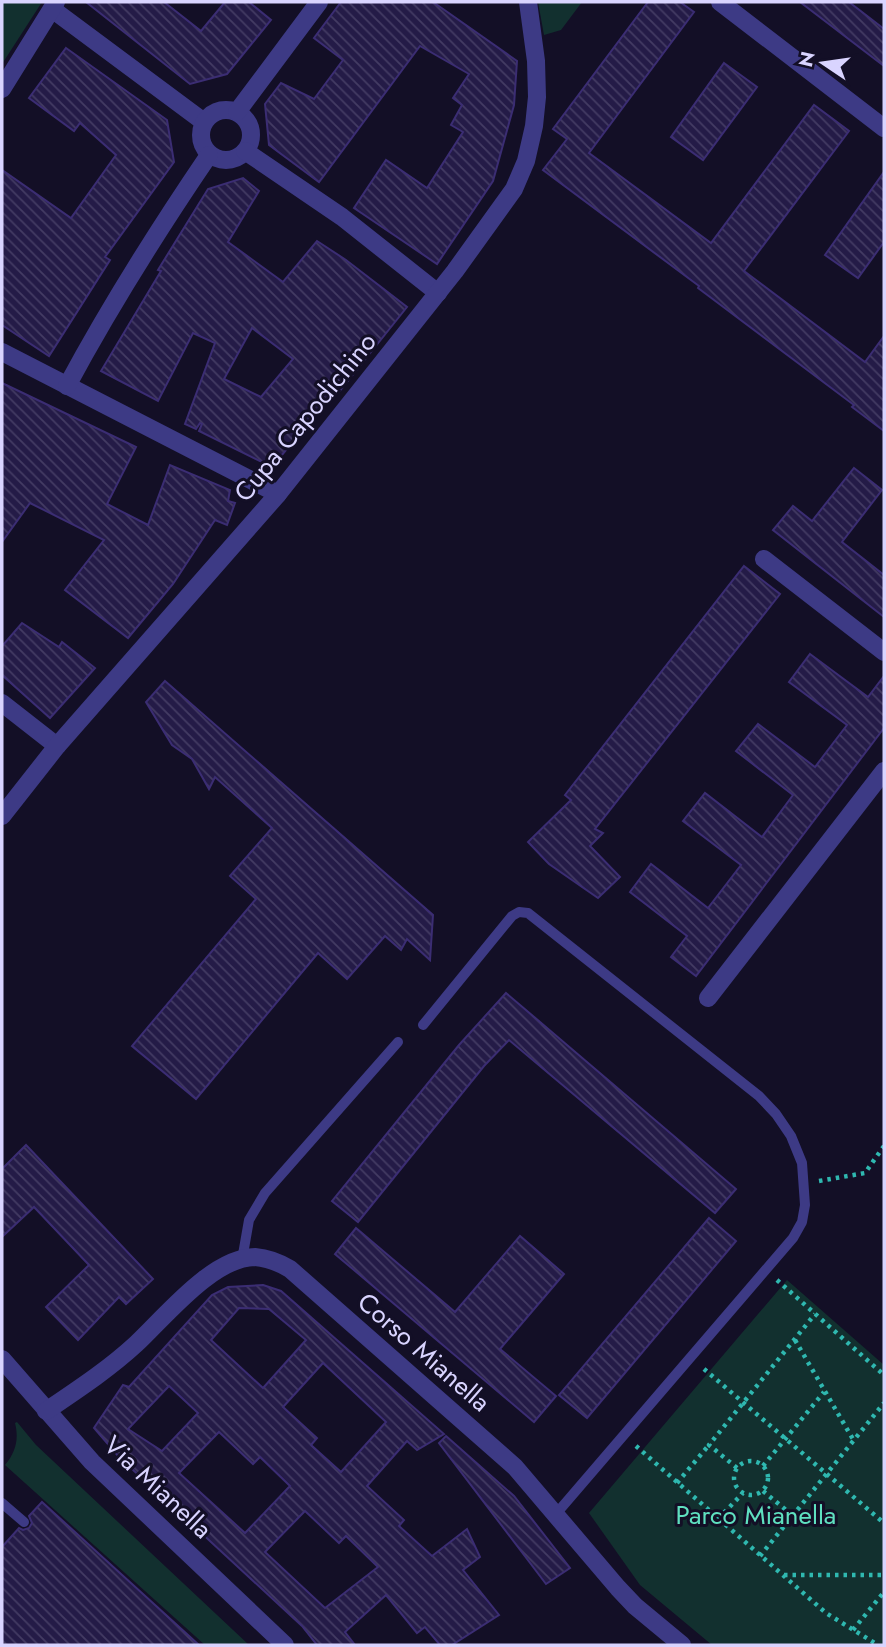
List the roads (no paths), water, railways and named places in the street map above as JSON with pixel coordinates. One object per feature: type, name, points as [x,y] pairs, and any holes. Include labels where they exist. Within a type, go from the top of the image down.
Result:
[{"type":"street","points":[[237,112],[319,2]]},
{"type":"street","name":"Cupa Capodichino","points":[[2,816],[57,747],[278,494],[438,292],[514,189],[526,161],[537,97],[536,61],[528,2]]},
{"type":"street","points":[[720,2],[884,128]]},
{"type":"street","points":[[2,89],[54,6],[204,122]]},
{"type":"street","points":[[215,112],[237,112],[248,123],[249,145],[239,157],[224,160],[209,155],[201,139],[204,122],[215,112]]},
{"type":"street","points":[[245,151],[342,218],[438,292]]},
{"type":"street","points":[[66,386],[106,312],[209,155]]},
{"type":"street","points":[[2,352],[278,494]]},
{"type":"street","points":[[764,559],[884,652]]},
{"type":"street","points":[[2,703],[57,747]]},
{"type":"street","points":[[708,998],[884,771]]},
{"type":"street","name":"Corso Mianella","points":[[242,1260],[254,1257],[266,1259],[290,1269],[515,1467],[635,1606],[682,1645]]},
{"type":"street","points":[[46,1411],[92,1381],[135,1345],[205,1278],[242,1260]]},
{"type":"street","name":"Via Mianella","points":[[2,1359],[92,1462],[285,1645]]},
{"type":"lane","points":[[422,1025],[512,916],[519,912],[528,913],[759,1096],[791,1136],[802,1163],[802,1222],[793,1238],[556,1514]]},
{"type":"lane","points":[[242,1260],[249,1220],[265,1194],[398,1042]]},
{"type":"lane","points":[[2,1503],[24,1522]]},
{"type":"park label","name":"Parco Mianella","points":[[756,1515]]}]
